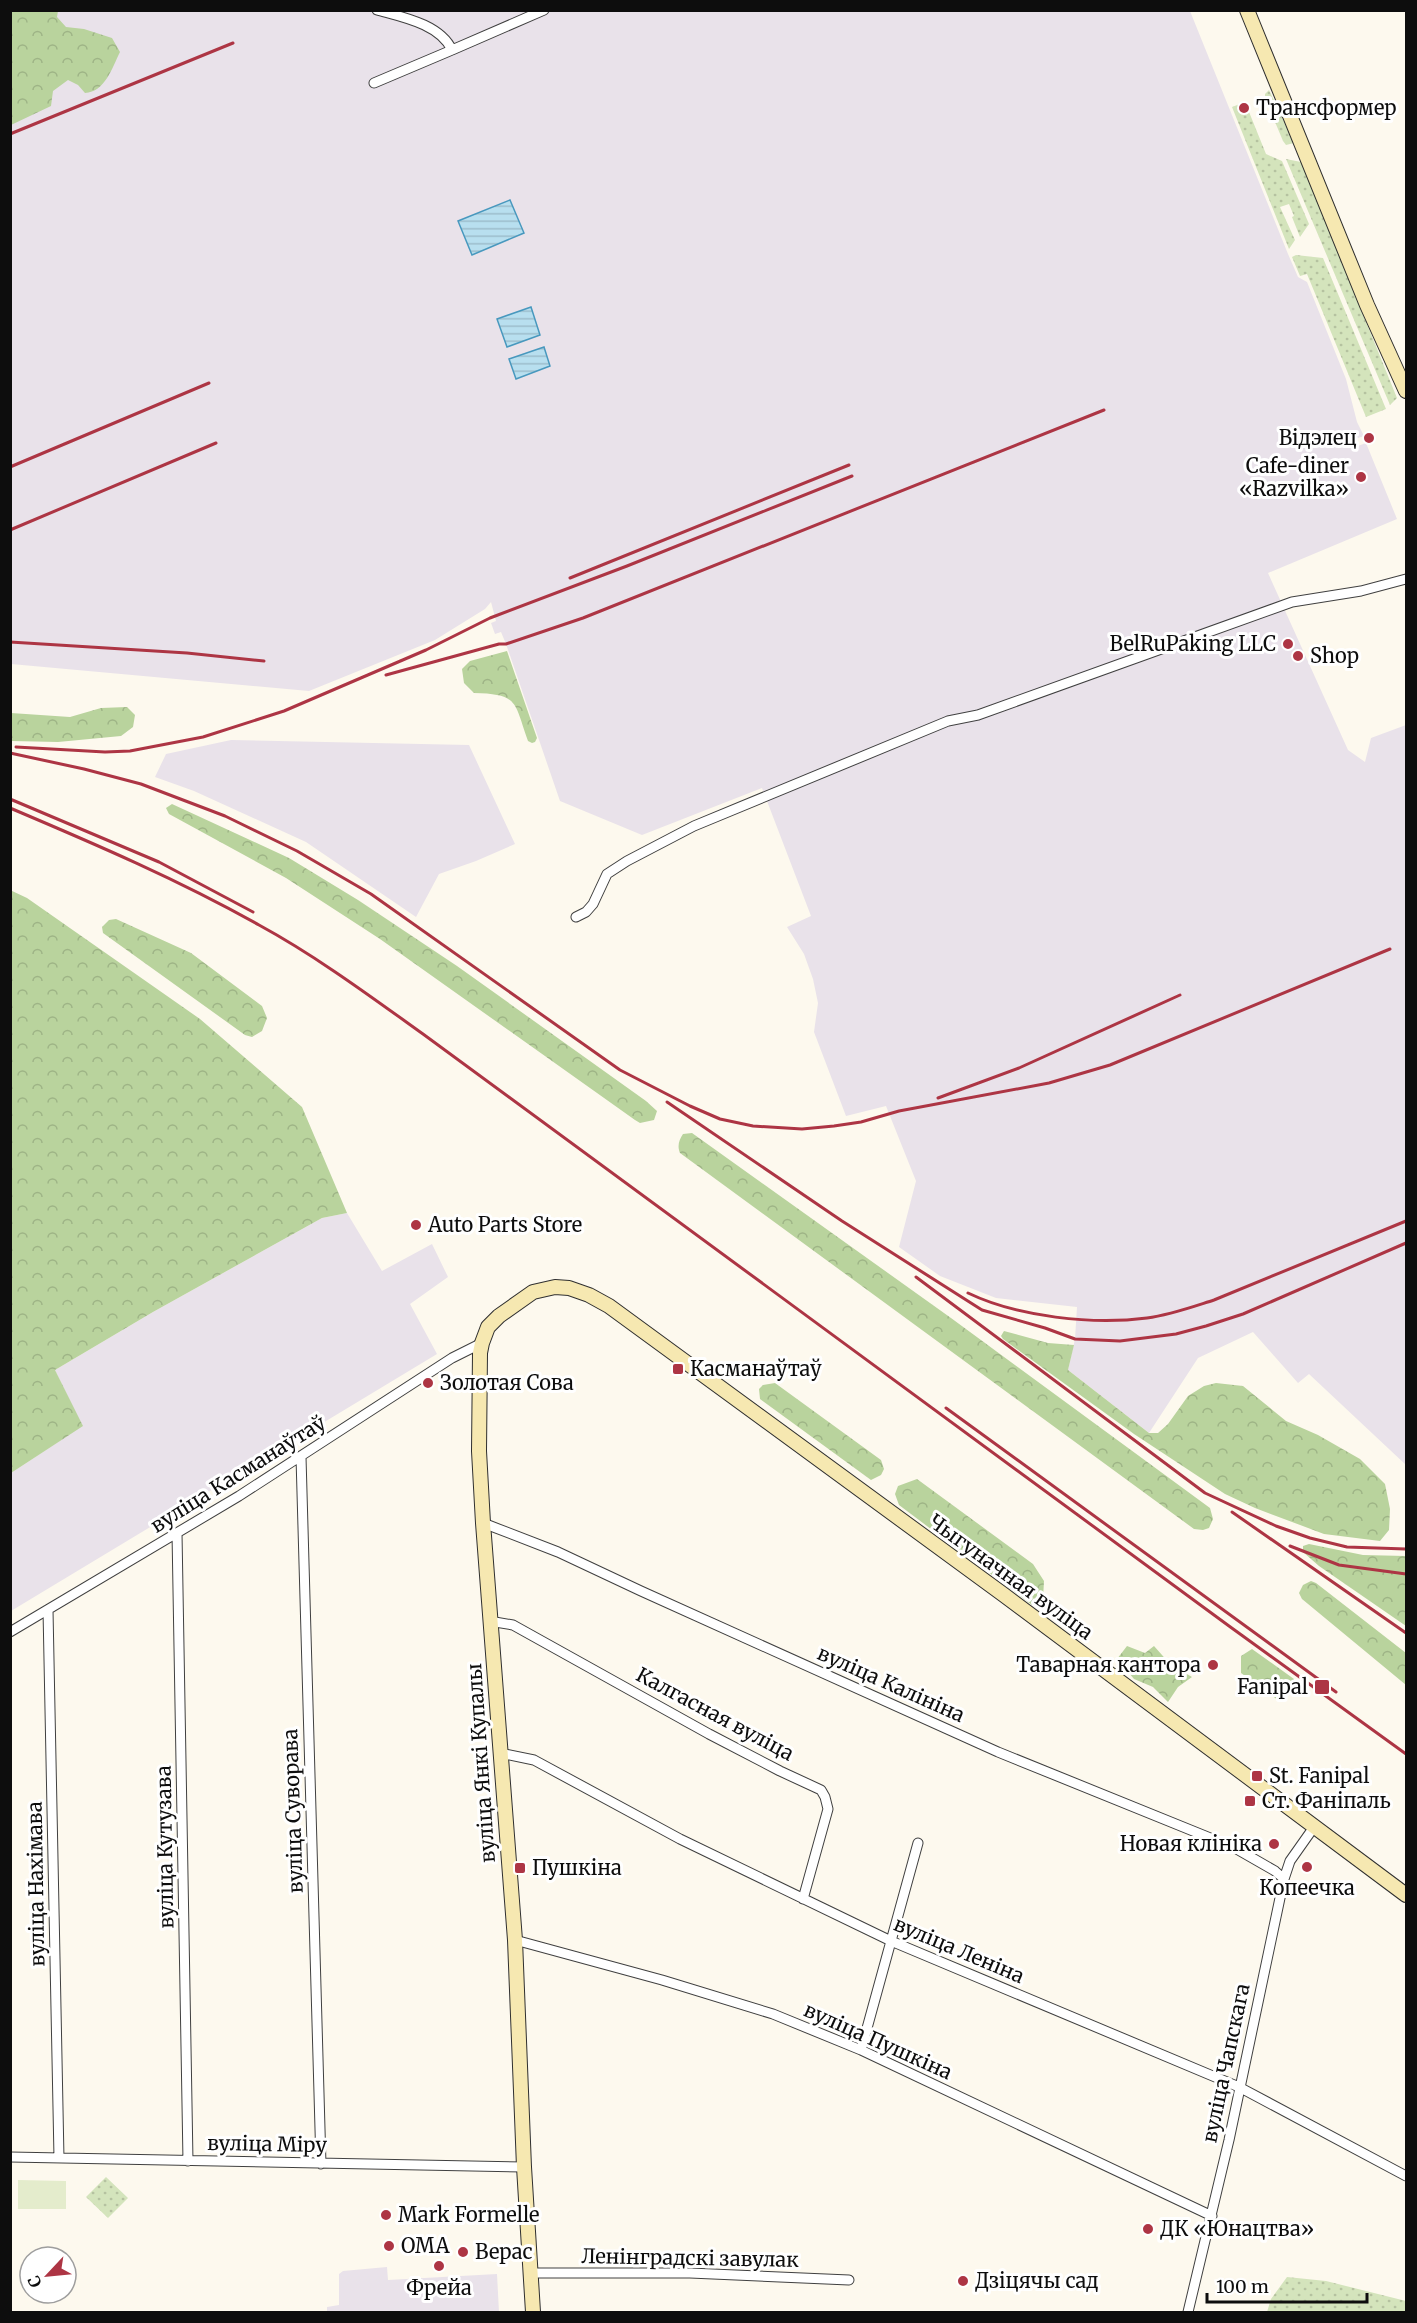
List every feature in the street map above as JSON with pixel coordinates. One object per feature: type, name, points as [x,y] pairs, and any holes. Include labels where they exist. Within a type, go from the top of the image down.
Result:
[{"type":"street","points":[[377,10],[431,29],[448,40],[452,50]]},
{"type":"street","points":[[374,83],[544,10]]},
{"type":"street","points":[[1246,10],[1367,306],[1407,391]]},
{"type":"street","points":[[576,917],[586,912],[593,904],[607,874],[627,861],[694,826],[734,811],[791,784],[948,721],[978,715],[1292,602],[1361,591],[1407,579]]},
{"type":"street","name":"вуліца Янкі Купалы","points":[[533,2313],[524,2167],[515,1940],[483,1523],[479,1451],[479,1375],[482,1342],[488,1327],[499,1316],[533,1292],[562,1287],[589,1295]]},
{"type":"street","name":"Чыгуначная вуліца","points":[[589,1295],[609,1306],[746,1405],[1407,1895]]},
{"type":"street","name":"вуліца Касманаўтаў","points":[[10,1632],[302,1457],[452,1358],[482,1342]]},
{"type":"street","name":"вуліца Суворава","points":[[302,1457],[321,2164]]},
{"type":"street","name":"вуліца Калініна","points":[[483,1523],[558,1552],[641,1592],[998,1752],[1235,1848],[1275,1871],[1284,1879]]},
{"type":"street","name":"вуліца Кутузава","points":[[177,1533],[188,2161]]},
{"type":"street","name":"вуліца Нахімава","points":[[48,1610],[59,2158]]},
{"type":"street","name":"Калгасная вуліца","points":[[489,1621],[513,1625],[709,1734],[821,1790],[828,1809],[803,1899]]},
{"type":"street","name":"вуліца Леніна","points":[[500,1753],[534,1760],[680,1839],[891,1941],[1239,2087],[1407,2176]]},
{"type":"street","name":"вуліца Чапскага","points":[[1188,2313],[1212,2216],[1284,1879],[1290,1861],[1314,1827]]},
{"type":"street","points":[[861,2050],[918,1843]]},
{"type":"street","name":"вуліца Пушкіна","points":[[515,1940],[662,1980],[773,2014],[861,2050],[1212,2216]]},
{"type":"street","name":"вуліца Міру","points":[[10,2157],[524,2167]]},
{"type":"street","name":"Ленінградскі завулак","points":[[530,2273],[690,2273],[849,2280]]},
{"type":"shaded area","points":[[10,11],[1190,11],[1288,254],[1298,277],[1307,282],[1346,379],[1357,422],[1364,436],[1352,440],[1355,447],[1366,443],[1397,519],[1268,573],[1348,750],[1365,762],[1371,738],[1406,725],[1406,1465],[1309,1374],[1298,1383],[1253,1332],[1198,1358],[1149,1433],[1068,1370],[1075,1339],[1077,1307],[996,1298],[940,1276],[899,1247],[916,1181],[886,1106],[846,1116],[814,1032],[818,1003],[813,979],[804,954],[787,927],[811,916],[762,788],[642,835],[560,801],[506,644],[501,632],[495,634],[491,623],[496,621],[491,602],[485,609],[435,640],[309,691],[11,664]]},
{"type":"shaded area","points":[[231,740],[469,745],[515,844],[439,874],[416,917],[306,842],[194,791],[155,777],[166,754]]},
{"type":"shaded area","points":[[347,1213],[382,1271],[432,1244],[448,1277],[410,1304],[437,1354],[11,1611],[11,1473],[82,1426],[55,1370],[153,1312],[322,1218]]},
{"type":"shaded area","points":[[387,2267],[388,2280],[497,2274],[499,2312],[327,2312],[327,2307],[339,2305],[339,2274],[343,2271]]},
{"type":"green space","points":[[11,10],[58,11],[57,17],[66,27],[84,29],[112,38],[120,52],[103,84],[92,92],[85,93],[78,85],[68,80],[53,91],[51,106],[11,125]]},
{"type":"green space","points":[[1269,90],[1294,143],[1286,145],[1283,141],[1265,98]]},
{"type":"green space","points":[[1245,102],[1266,154],[1282,161],[1309,224],[1300,237],[1289,204],[1280,207],[1295,240],[1289,249],[1232,107]]},
{"type":"green space","points":[[1286,159],[1301,162],[1397,398],[1390,405]]},
{"type":"green space","points":[[1296,255],[1323,258],[1386,409],[1366,417],[1307,274],[1300,276],[1292,257]]},
{"type":"green space","points":[[507,651],[537,738],[532,743],[528,741],[513,703],[499,695],[474,693],[464,683],[462,669],[470,661]]},
{"type":"green space","points":[[127,707],[135,715],[133,727],[121,736],[58,742],[11,741],[11,713],[70,717],[101,708]]},
{"type":"green space","points":[[172,804],[289,858],[358,900],[457,966],[646,1101],[657,1111],[654,1120],[640,1123],[635,1120],[380,939],[286,878],[169,814],[166,808]]},
{"type":"green space","points":[[10,890],[27,898],[200,1019],[302,1107],[347,1213],[322,1218],[153,1312],[55,1370],[83,1426],[11,1473]]},
{"type":"green space","points":[[116,919],[191,953],[262,1006],[267,1018],[262,1031],[252,1037],[245,1035],[103,933],[102,927],[109,920]]},
{"type":"green space","points":[[692,1133],[951,1318],[1210,1508],[1213,1519],[1209,1528],[1194,1529],[680,1153],[679,1145],[683,1134]]},
{"type":"green space","points":[[1004,1331],[1048,1343],[1074,1345],[1068,1370],[1149,1433],[1158,1433],[1168,1424],[1188,1396],[1204,1386],[1216,1383],[1243,1386],[1286,1421],[1318,1435],[1360,1459],[1385,1484],[1390,1509],[1389,1530],[1380,1541],[1324,1534],[1225,1494],[1134,1434],[1003,1339],[1001,1336]]},
{"type":"green space","points":[[775,1383],[881,1460],[884,1469],[881,1475],[871,1480],[760,1399],[759,1389],[763,1385]]},
{"type":"green space","points":[[917,1479],[1033,1564],[1044,1581],[1043,1599],[1032,1605],[899,1505],[895,1494],[898,1486]]},
{"type":"green space","points":[[1309,1544],[1363,1555],[1406,1556],[1406,1626],[1319,1566],[1303,1552],[1303,1546]]},
{"type":"green space","points":[[1311,1581],[1406,1653],[1406,1685],[1302,1599],[1299,1593],[1303,1585]]},
{"type":"green space","points":[[1127,1646],[1145,1653],[1154,1646],[1170,1664],[1192,1677],[1178,1687],[1168,1702],[1153,1687],[1134,1679],[1117,1659]]},
{"type":"green space","points":[[1252,1649],[1294,1679],[1294,1684],[1278,1700],[1241,1673],[1241,1656]]},
{"type":"green space","points":[[106,2177],[128,2198],[108,2218],[86,2197]]},
{"type":"green space","points":[[18,2180],[66,2181],[66,2209],[18,2209]]},
{"type":"green space","points":[[1287,2277],[1326,2281],[1406,2301],[1406,2312],[1267,2312],[1271,2299]]},
{"type":"water","points":[[510,200],[524,233],[472,255],[458,221]]},
{"type":"water","points":[[531,307],[540,335],[507,347],[497,319]]},
{"type":"water","points":[[544,347],[550,366],[516,379],[509,359]]},
{"type":"railway","points":[[10,134],[233,43]]},
{"type":"railway","points":[[10,467],[209,383]]},
{"type":"railway","points":[[386,675],[506,644],[583,618],[1104,410]]},
{"type":"railway","points":[[10,530],[216,443]]},
{"type":"railway","points":[[570,578],[849,465]]},
{"type":"railway","points":[[16,747],[105,752],[130,751],[203,737],[284,711],[426,650],[490,618],[852,476]]},
{"type":"railway","points":[[10,642],[187,653],[264,661]]},
{"type":"railway","points":[[10,753],[141,784],[225,816],[297,851],[371,894],[620,1070],[720,1119],[753,1126],[802,1129],[834,1126],[861,1122],[899,1111],[1049,1083],[1110,1065],[1390,949]]},
{"type":"railway","points":[[10,799],[159,862],[253,912]]},
{"type":"railway","points":[[10,808],[198,893],[280,937],[342,977],[1406,1754]]},
{"type":"railway","points":[[938,1098],[1019,1068],[1180,995]]},
{"type":"railway","points":[[667,1102],[842,1221],[982,1310],[1075,1339],[1120,1341],[1176,1334],[1206,1326],[1243,1314],[1406,1243]]},
{"type":"railway","points":[[968,1293],[1009,1308],[1056,1317],[1103,1320],[1156,1317],[1214,1300],[1406,1221]]},
{"type":"railway","points":[[916,1277],[1205,1493],[1276,1526],[1310,1538],[1347,1547],[1406,1549]]},
{"type":"railway","points":[[946,1408],[1336,1692]]},
{"type":"railway","points":[[1232,1512],[1406,1633]]},
{"type":"railway","points":[[1290,1546],[1339,1565],[1406,1574]]},
{"type":"place","name":"Трансформер","points":[[1244,108]]},
{"type":"place","name":"Відэлец","points":[[1369,438]]},
{"type":"place","name":"Cafe-diner «Razvilka»","points":[[1361,477]]},
{"type":"place","name":"BelRuPaking LLC","points":[[1288,644]]},
{"type":"place","name":"Shop","points":[[1298,656]]},
{"type":"place","name":"Auto Parts Store","points":[[416,1225]]},
{"type":"place","name":"Касманаўтаў","points":[[678,1369]]},
{"type":"place","name":"Золотая Сова","points":[[428,1383]]},
{"type":"place","name":"Таварная кантора","points":[[1213,1665]]},
{"type":"place","name":"Fanipal","points":[[1322,1687]]},
{"type":"place","name":"St. Fanipal","points":[[1257,1776]]},
{"type":"place","name":"Ст. Фаніпаль","points":[[1250,1801]]},
{"type":"place","name":"Новая клініка","points":[[1274,1844]]},
{"type":"place","name":"Копеечка","points":[[1307,1867]]},
{"type":"place","name":"Пушкіна","points":[[520,1868]]},
{"type":"place","name":"Mark Formelle","points":[[386,2215]]},
{"type":"place","name":"ДК «Юнацтва»","points":[[1148,2229]]},
{"type":"place","name":"ОМА","points":[[389,2246]]},
{"type":"place","name":"Верас","points":[[463,2252]]},
{"type":"place","name":"Фрейа","points":[[439,2266]]},
{"type":"place","name":"Дзіцячы сад","points":[[963,2281]]}]
